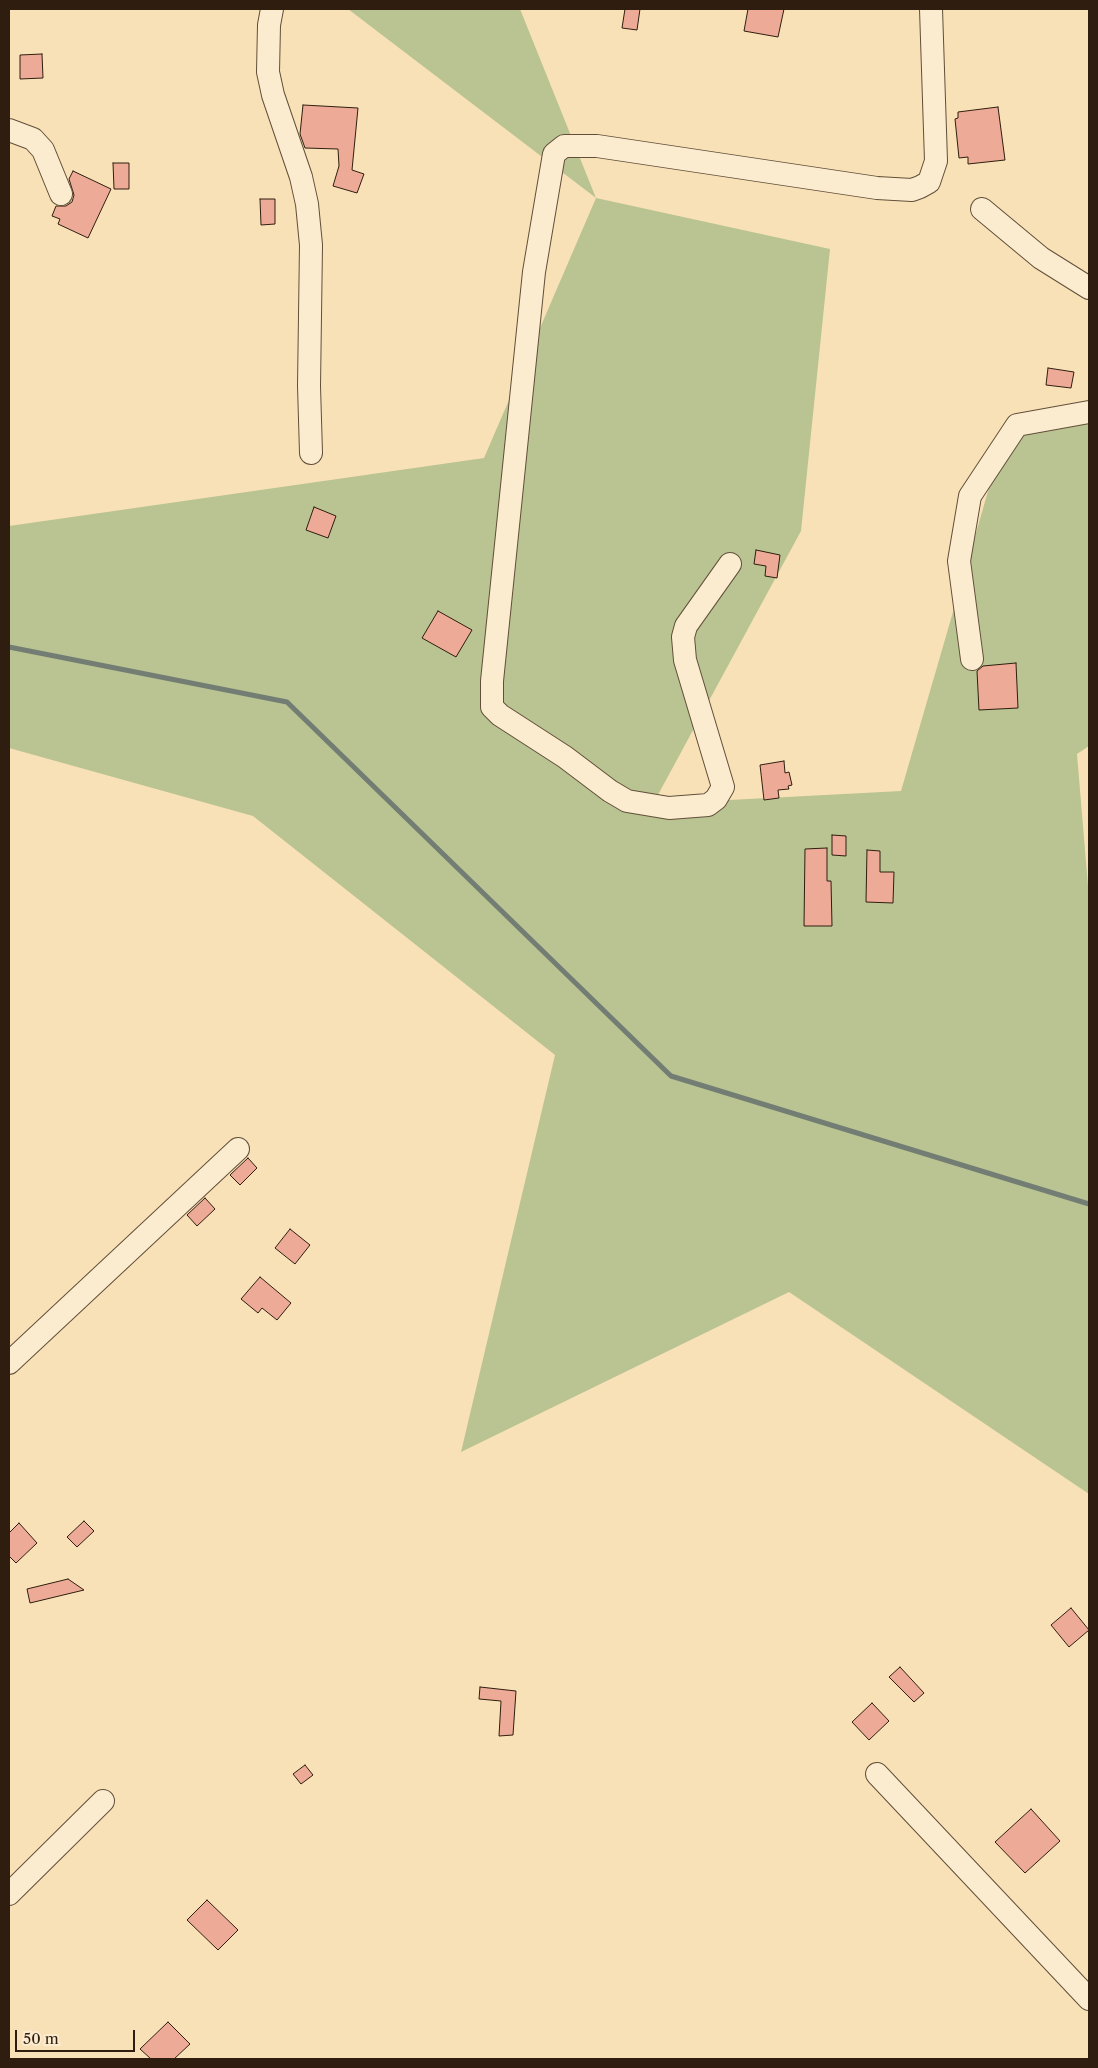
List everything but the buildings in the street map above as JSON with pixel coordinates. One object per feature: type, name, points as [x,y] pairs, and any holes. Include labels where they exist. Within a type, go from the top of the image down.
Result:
[{"type":"street","points":[[272,9],[269,25],[268,72],[273,95],[301,177],[307,204],[311,245],[309,386],[311,453]]},
{"type":"street","points":[[730,564],[686,626],[683,636],[685,660],[723,782],[722,792],[708,805],[669,808],[628,802],[610,791],[565,757],[500,715],[492,707],[492,681],[534,272],[554,154],[564,146],[597,146],[877,188],[912,190],[920,187],[929,182],[936,161],[931,9]]},
{"type":"street","points":[[9,130],[33,139],[43,150],[61,194]]},
{"type":"street","points":[[982,209],[1041,258],[1089,288]]},
{"type":"street","points":[[972,659],[959,561],[970,496],[1017,425],[1089,412]]},
{"type":"street","points":[[9,1363],[238,1149]]},
{"type":"street","points":[[877,1774],[1089,1999]]},
{"type":"street","points":[[9,1894],[103,1801]]},
{"type":"green space","points":[[348,9],[520,9],[596,198]]},
{"type":"green space","points":[[596,198],[830,249],[801,531],[653,804],[901,791],[1007,426],[1089,408],[1089,746],[1077,754],[1089,898],[1089,1494],[789,1292],[461,1452],[555,1055],[253,816],[9,748],[9,526],[484,458]]},
{"type":"waterway","points":[[9,647],[287,702],[671,1076],[1089,1204]]}]
